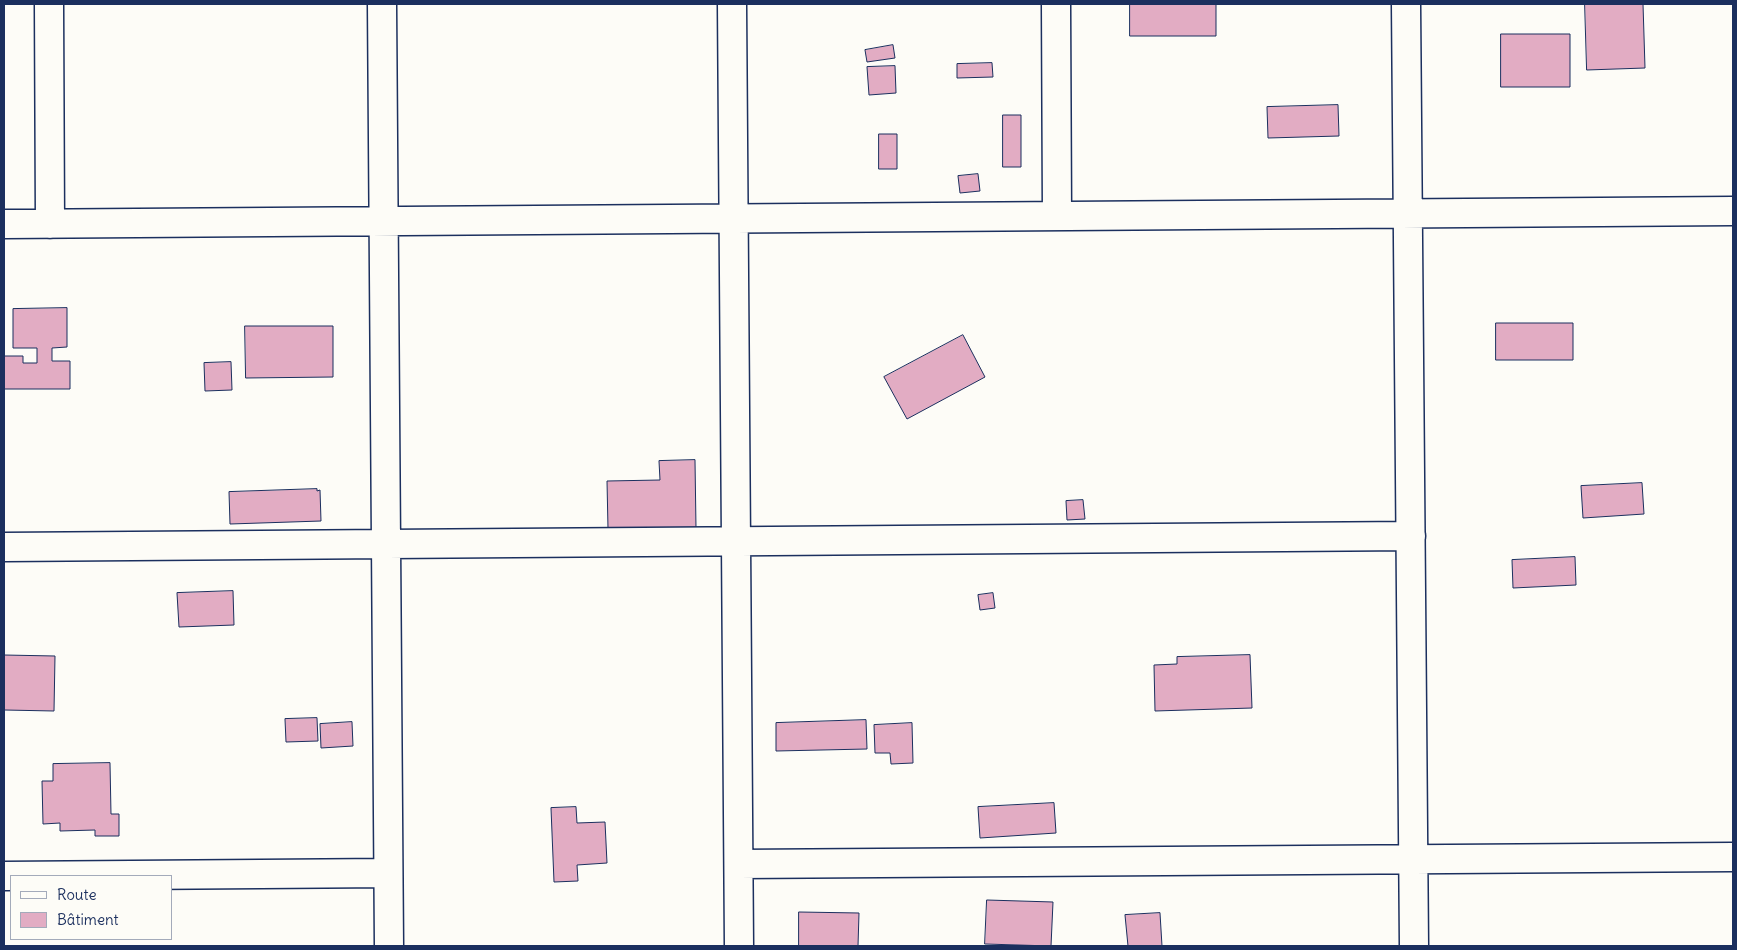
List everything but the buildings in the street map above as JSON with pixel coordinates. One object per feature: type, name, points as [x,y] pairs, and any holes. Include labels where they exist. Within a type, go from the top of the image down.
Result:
[{"type":"street","points":[[49,4],[50,224]]},
{"type":"street","points":[[382,4],[389,946]]},
{"type":"street","points":[[732,4],[739,946]]},
{"type":"street","points":[[1056,4],[1057,216]]},
{"type":"street","points":[[1406,4],[1414,946]]},
{"type":"street","points":[[4,224],[1733,211]]},
{"type":"street","points":[[4,547],[1411,536]]},
{"type":"street","points":[[739,864],[1733,857]]},
{"type":"street","points":[[100,875],[388,872]]}]
